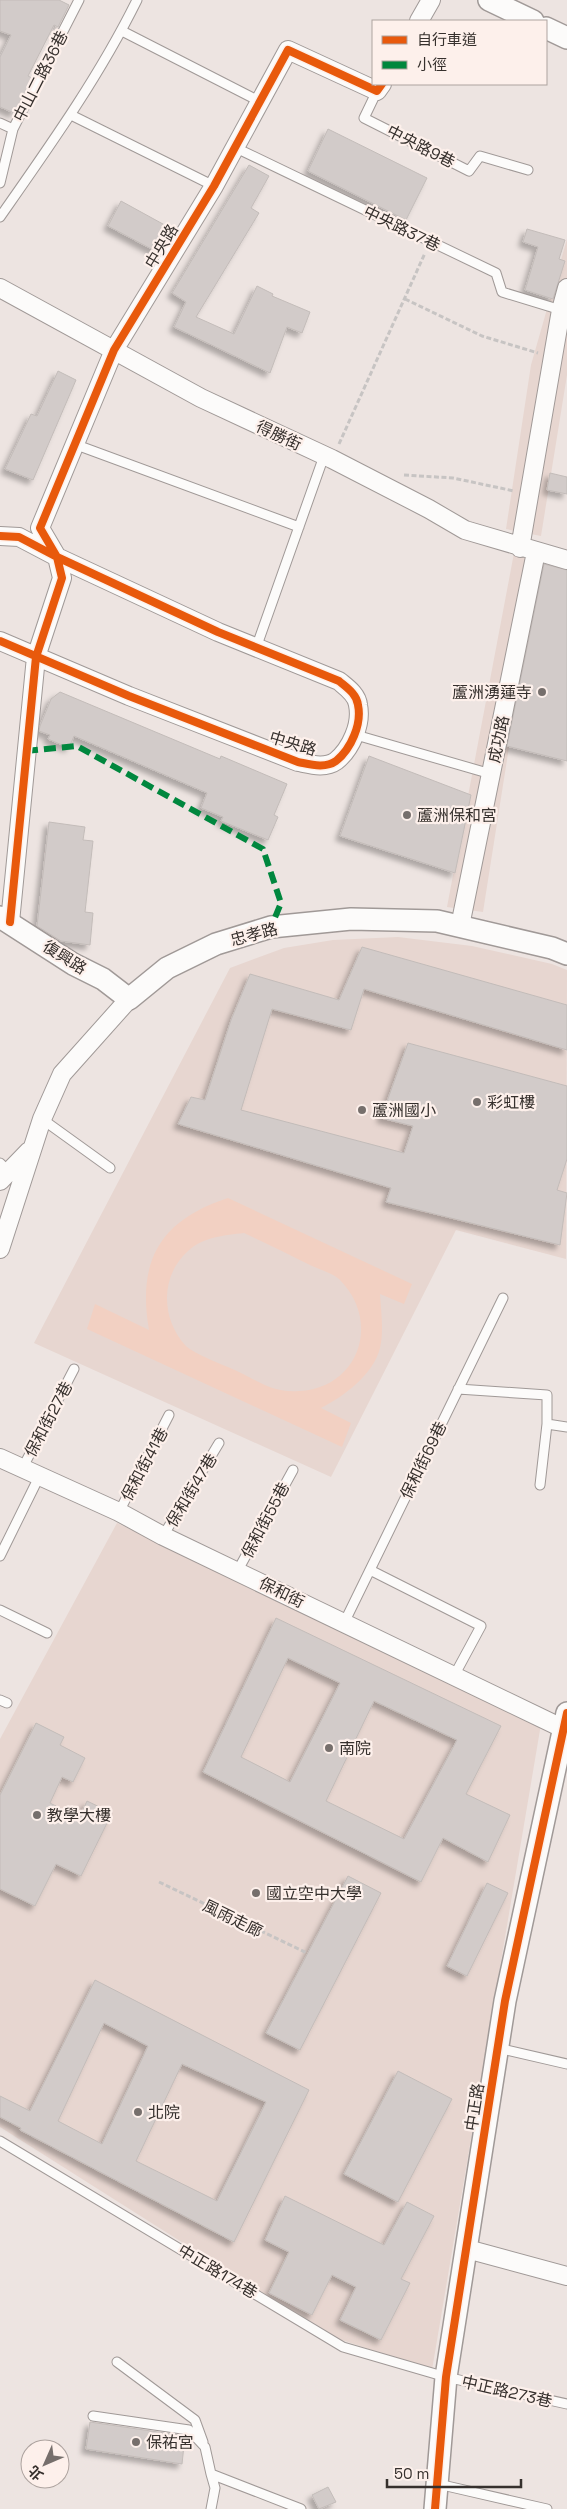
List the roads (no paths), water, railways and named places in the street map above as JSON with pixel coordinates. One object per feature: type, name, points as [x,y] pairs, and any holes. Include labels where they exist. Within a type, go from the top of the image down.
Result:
[{"type":"street","points":[[420,20],[431,0]]},
{"type":"street","points":[[489,0],[531,20]]},
{"type":"street","points":[[547,28],[567,38]]},
{"type":"street","name":"中央路","points":[[5,920],[36,657],[62,578],[57,557],[40,528],[114,350],[214,186],[288,50],[372,85]]},
{"type":"street","name":"得勝街","points":[[0,288],[201,398],[328,458],[429,509],[465,530],[567,560]]},
{"type":"street","name":"成功路","points":[[460,926],[491,774],[528,550],[529,494],[552,358],[567,288]]},
{"type":"street","points":[[0,536],[19,537],[57,557],[256,648],[339,681],[351,691],[358,704],[356,735]]},
{"type":"street","name":"中央路","points":[[0,641],[129,696],[298,762],[317,766],[335,762],[356,735]]},
{"type":"street","name":"忠孝路","points":[[0,1249],[42,1119],[62,1074],[128,999],[167,968],[216,944],[271,927],[350,919],[436,921],[552,948],[567,954]]},
{"type":"street","name":"復興路","points":[[5,920],[73,964],[103,979],[128,999]]},
{"type":"street","name":"忠孝路","points":[[3,1172],[34,1144]]},
{"type":"street","name":"保和街","points":[[0,1458],[39,1478],[119,1512],[163,1536],[238,1570],[454,1676],[565,1721]]},
{"type":"street","name":"中正路","points":[[435,2509],[446,2377],[505,2000],[565,1721]]},
{"type":"street","points":[[466,2249],[567,2276]]},
{"type":"lane","name":"中山二路36巷","points":[[0,183],[12,129],[79,0]]},
{"type":"lane","points":[[0,218],[71,115],[122,30],[137,0]]},
{"type":"lane","points":[[122,30],[259,101]]},
{"type":"lane","name":"中央路9巷","points":[[380,88],[364,118],[469,170],[480,156],[528,170]]},
{"type":"lane","points":[[71,115],[214,186]]},
{"type":"lane","points":[[0,123],[12,129]]},
{"type":"lane","name":"中央路37巷","points":[[234,148],[496,273],[502,292],[561,310]]},
{"type":"lane","points":[[74,444],[299,527]]},
{"type":"lane","points":[[256,648],[299,527],[328,458]]},
{"type":"lane","points":[[356,735],[491,774]]},
{"type":"lane","points":[[42,1119],[110,1168]]},
{"type":"lane","name":"保和街69巷","points":[[344,1623],[503,1298]]},
{"type":"lane","name":"保和街27巷","points":[[22,1470],[74,1368]]},
{"type":"lane","points":[[458,1388],[546,1395],[547,1424],[540,1484]]},
{"type":"lane","name":"保和街41巷","points":[[119,1512],[169,1415]]},
{"type":"lane","points":[[547,1424],[567,1428]]},
{"type":"lane","name":"保和街47巷","points":[[163,1536],[219,1443]]},
{"type":"lane","name":"保和街55巷","points":[[238,1570],[292,1470]]},
{"type":"lane","points":[[0,1556],[39,1478]]},
{"type":"lane","points":[[370,1570],[481,1626],[454,1676]]},
{"type":"lane","points":[[0,1610],[47,1633]]},
{"type":"lane","points":[[498,2048],[567,2064]]},
{"type":"lane","name":"中正路174巷","points":[[0,2140],[343,2347],[446,2377]]},
{"type":"lane","points":[[117,2362],[195,2420],[215,2488],[211,2509]]},
{"type":"lane","name":"中正路273巷","points":[[446,2377],[567,2404]]},
{"type":"lane","points":[[93,2416],[189,2430],[204,2447]]},
{"type":"lane","points":[[211,2474],[301,2509]]},
{"type":"lane","points":[[438,2484],[547,2509]]},
{"type":"place","name":"蘆洲湧蓮寺","points":[[542,692]]},
{"type":"place","name":"蘆洲保和宮","points":[[407,815]]},
{"type":"place","name":"彩虹樓","points":[[477,1102]]},
{"type":"place","name":"蘆洲國小","points":[[362,1110]]},
{"type":"place","name":"南院","points":[[329,1748]]},
{"type":"place","name":"教學大樓","points":[[37,1815]]},
{"type":"place","name":"國立空中大學","points":[[256,1893]]},
{"type":"place","name":"北院","points":[[138,2112]]},
{"type":"place","name":"保祐宮","points":[[136,2442]]}]
